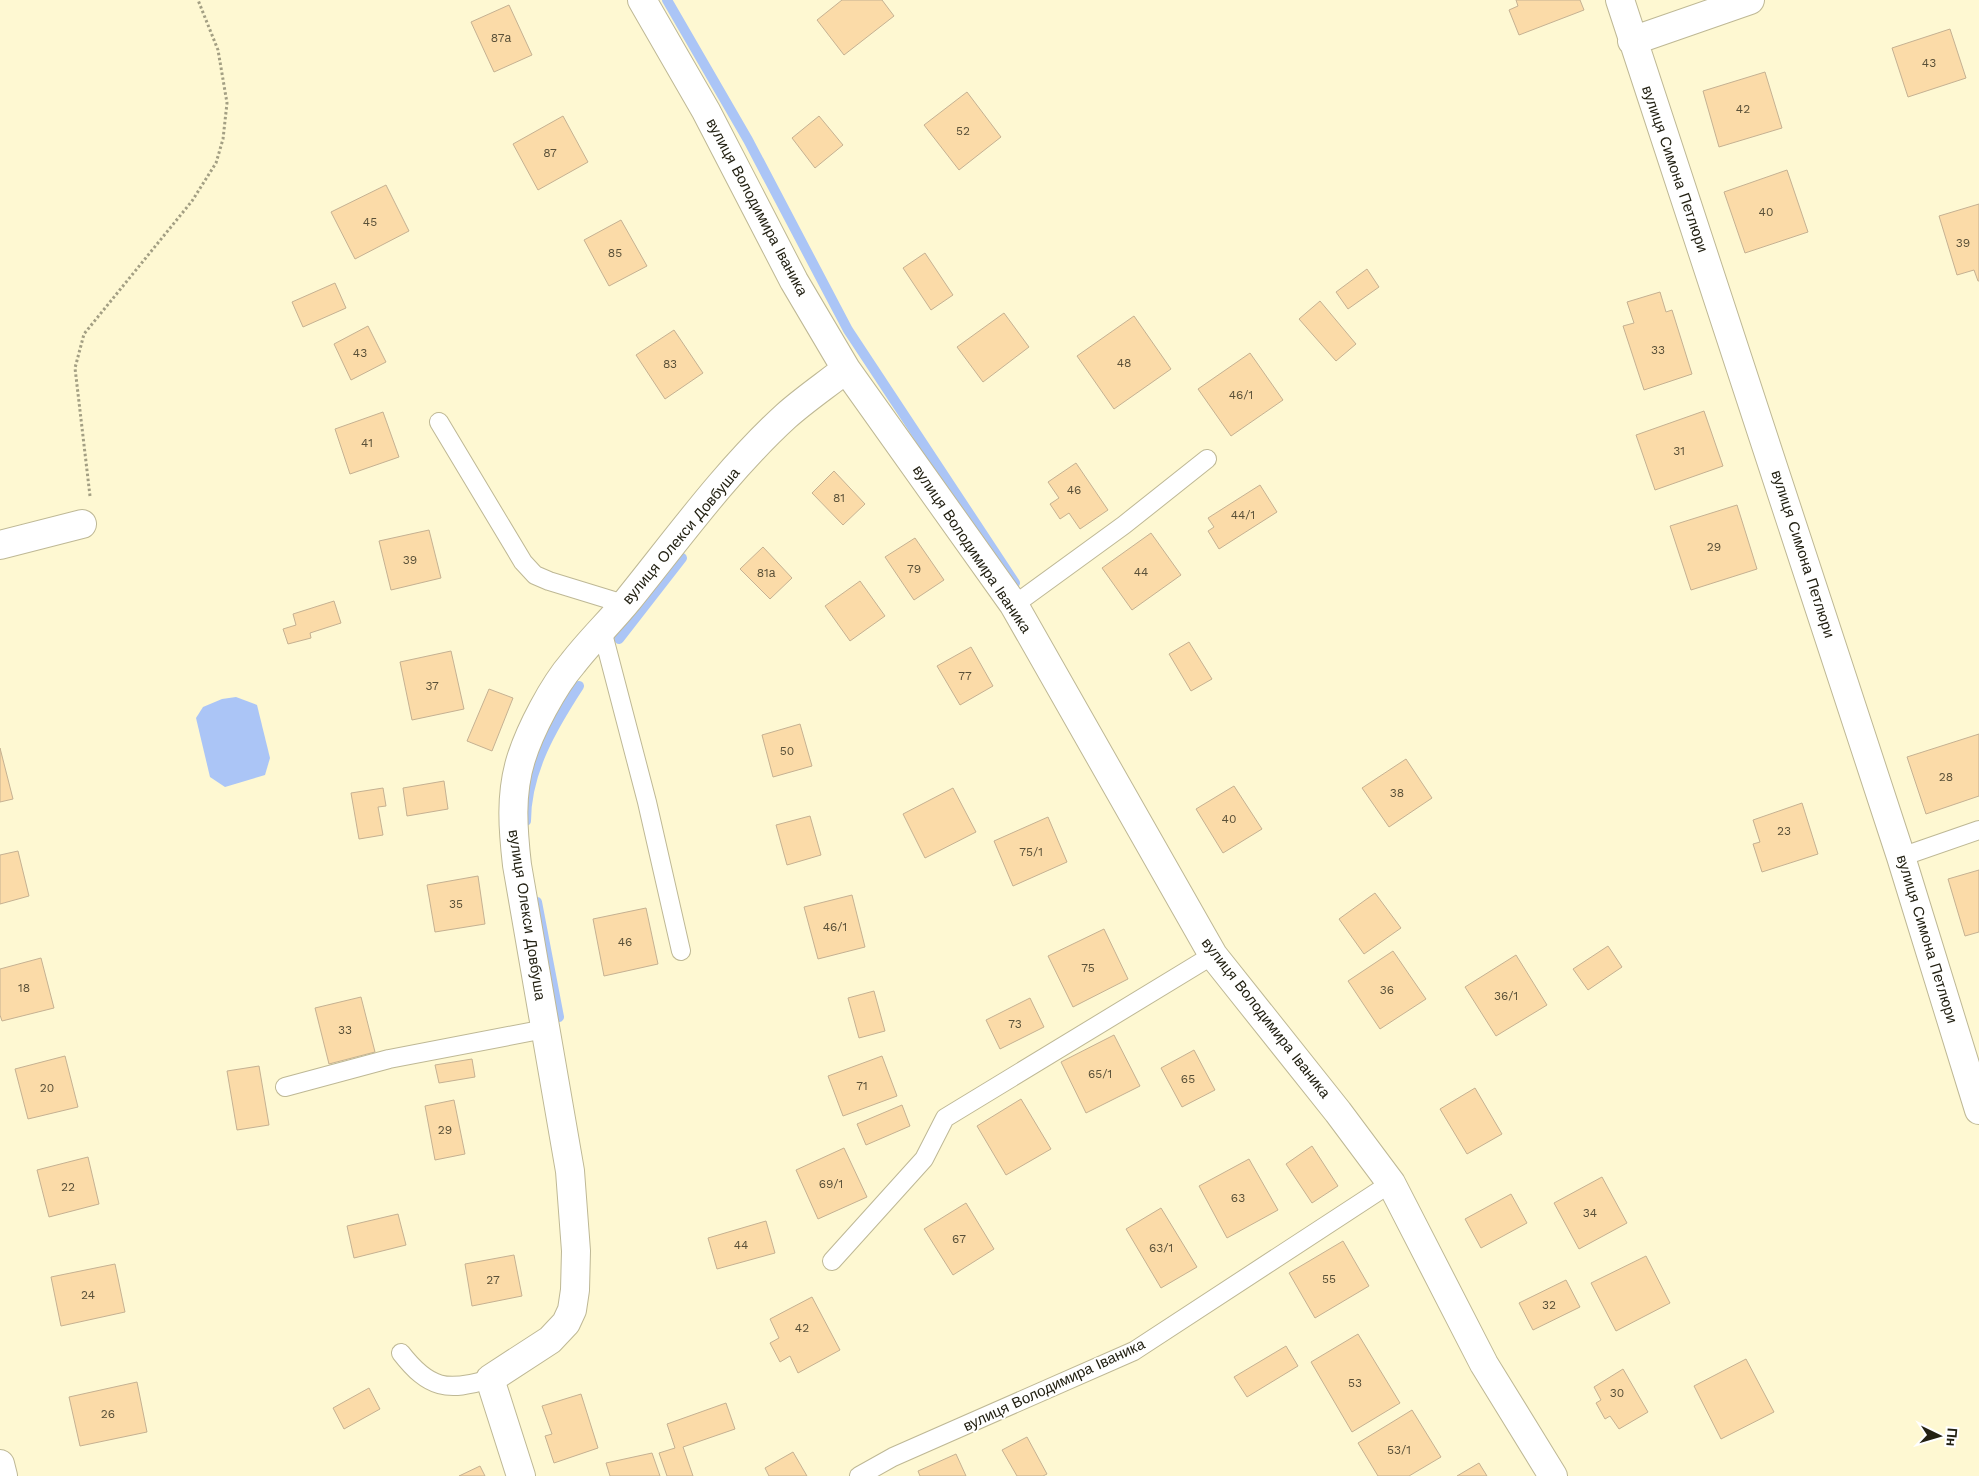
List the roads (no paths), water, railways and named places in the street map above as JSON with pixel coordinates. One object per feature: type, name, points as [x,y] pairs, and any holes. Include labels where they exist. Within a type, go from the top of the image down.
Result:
[{"type":"street","name":"вулиця Володимира Іваника","points":[[642,0],[706,111],[794,281],[846,369],[1014,605],[1213,955],[1332,1104],[1392,1183],[1484,1364],[1553,1476]]},
{"type":"street","name":"вулиця Симона Петлюри","points":[[1620,0],[1902,857],[1979,1110]]},
{"type":"street","points":[[1632,41],[1750,0]]},
{"type":"street","name":"вулиця Олекси Довбуша","points":[[490,1379],[550,1340],[566,1323],[572,1310],[575,1290],[576,1251],[570,1171],[512,827],[513,797],[521,760],[546,701],[571,664],[624,604],[721,486],[754,450],[786,416],[846,369]]},
{"type":"street","points":[[0,545],[82,524]]},
{"type":"street","points":[[490,1379],[521,1476]]},
{"type":"street","points":[[0,1464],[3,1476]]},
{"type":"lane","points":[[439,422],[523,562],[535,574],[549,581],[624,604]]},
{"type":"lane","points":[[1014,605],[1124,525],[1207,459]]},
{"type":"lane","points":[[602,630],[647,802],[681,951]]},
{"type":"lane","points":[[1902,857],[1979,830]]},
{"type":"lane","points":[[832,1261],[924,1159],[946,1118],[1213,955]]},
{"type":"lane","points":[[285,1087],[389,1059],[546,1029]]},
{"type":"lane","name":"вулиця Володимира Іваника","points":[[859,1476],[893,1457],[1134,1351],[1392,1183]]},
{"type":"lane","points":[[401,1353],[412,1367],[433,1384],[467,1386],[490,1379]]},
{"type":"water","points":[[236,697],[257,705],[270,758],[265,775],[225,787],[210,777],[196,718],[203,707],[222,699]]},
{"type":"waterway","points":[[667,0],[748,140],[848,330],[1015,583]]},
{"type":"waterway","points":[[619,639],[682,558]]},
{"type":"waterway","points":[[526,821],[527,802],[536,767],[551,733],[579,686]]},
{"type":"waterway","points":[[537,902],[559,1017]]}]
